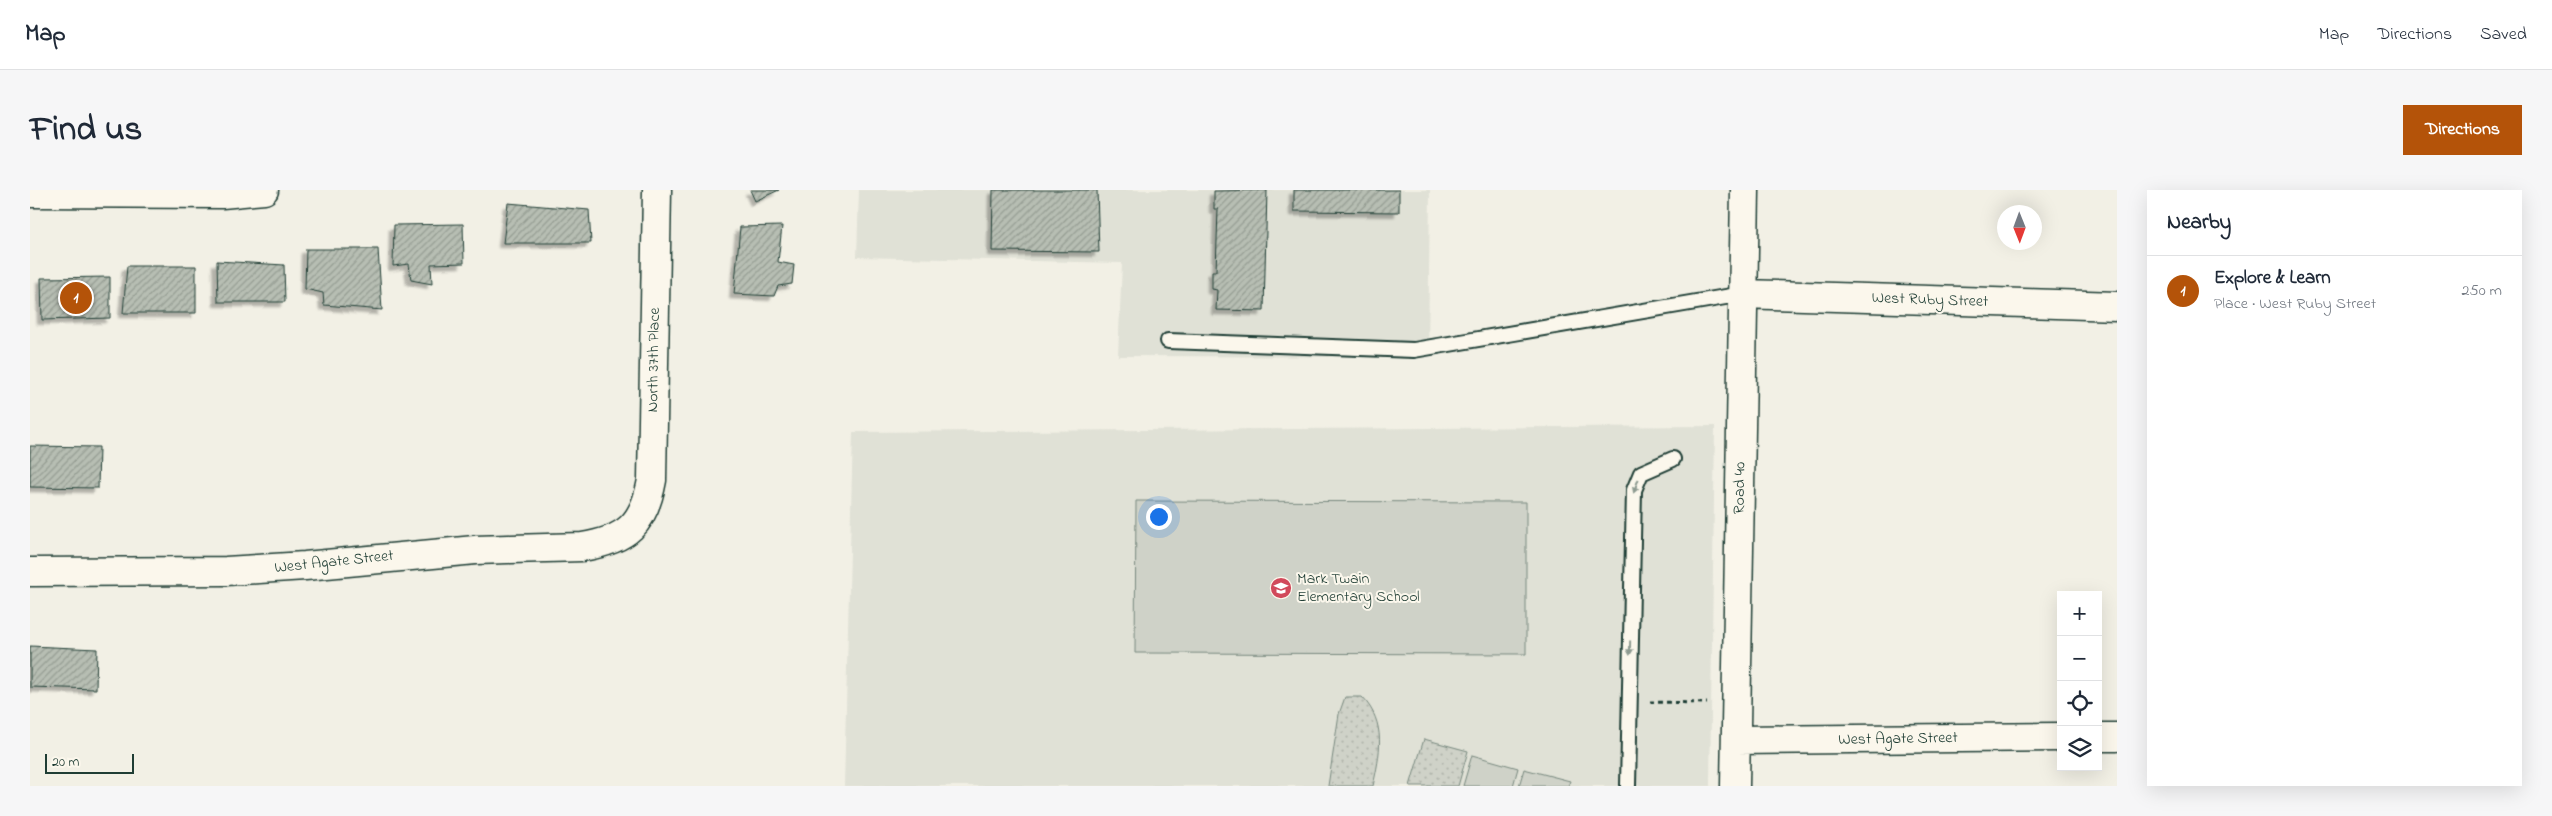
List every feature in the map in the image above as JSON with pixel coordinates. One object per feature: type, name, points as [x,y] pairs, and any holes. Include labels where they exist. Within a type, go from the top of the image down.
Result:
[{"type":"street","points":[[30,193],[222,194],[264,190]]},
{"type":"street","name":"North 37th Place","points":[[633,526],[648,500],[652,480],[657,190]]},
{"type":"street","name":"Road 40","points":[[1736,786],[1745,190]]},
{"type":"street","name":"West Ruby Street","points":[[1744,294],[2117,306]]},
{"type":"street","name":"West Agate Street","points":[[30,572],[226,571],[305,566],[475,550],[582,547],[599,544],[620,536],[633,526]]},
{"type":"street","name":"West Agate Street","points":[[1736,740],[2057,737]]},
{"type":"street","points":[[2102,737],[2117,737]]},
{"type":"lane","points":[[1168,341],[1414,350],[1744,294]]},
{"type":"lane","points":[[1628,786],[1634,490],[1641,473],[1673,459]]},
{"type":"path","points":[[1629,701],[1707,703]]},
{"type":"shaded area","points":[[859,190],[1430,190],[1428,357],[1118,356],[1122,263],[857,257]]},
{"type":"shaded area","name":"Mark Twain Elementary School","points":[[1715,426],[1710,786],[844,786],[853,432]]},
{"type":"shaded area","points":[[1136,501],[1526,502],[1526,654],[1135,653]]},
{"type":"shaded area","points":[[1345,697],[1362,697],[1375,717],[1380,739],[1373,786],[1328,786],[1339,714]]},
{"type":"shaded area","points":[[1424,739],[1468,751],[1458,786],[1410,786]]},
{"type":"shaded area","points":[[1472,755],[1518,768],[1513,786],[1463,786]]},
{"type":"shaded area","points":[[1524,769],[1570,781],[1568,786],[1519,786]]},
{"type":"building","points":[[750,190],[779,190],[755,201]]},
{"type":"building","points":[[993,190],[1097,190],[1099,252],[992,251]]},
{"type":"building","points":[[1267,190],[1264,311],[1216,310],[1217,290],[1212,289],[1212,271],[1216,271],[1218,209],[1214,209],[1214,191]]},
{"type":"building","points":[[1294,190],[1399,190],[1399,212],[1294,211]]},
{"type":"building","points":[[508,203],[589,210],[591,243],[503,243]]},
{"type":"building","points":[[463,224],[464,263],[431,264],[432,284],[411,280],[409,264],[393,266],[394,225]]},
{"type":"building","points":[[782,226],[778,262],[794,265],[792,284],[778,286],[774,296],[734,294],[740,227]]},
{"type":"building","points":[[306,249],[378,249],[382,310],[324,305],[323,293],[305,289]]},
{"type":"building","points":[[217,261],[284,265],[285,302],[218,302]]},
{"type":"building","points":[[127,266],[196,266],[196,313],[123,313]]},
{"type":"building","points":[[110,277],[110,318],[42,320],[41,278]]},
{"type":"building","points":[[30,446],[99,447],[98,488],[30,487]]},
{"type":"building","points":[[30,646],[97,649],[96,689],[30,687]]},
{"type":"place","name":"Explore & Learn","points":[[76,298]]},
{"type":"place","name":"Mark Twain Elementary School","points":[[1281,588]]}]
